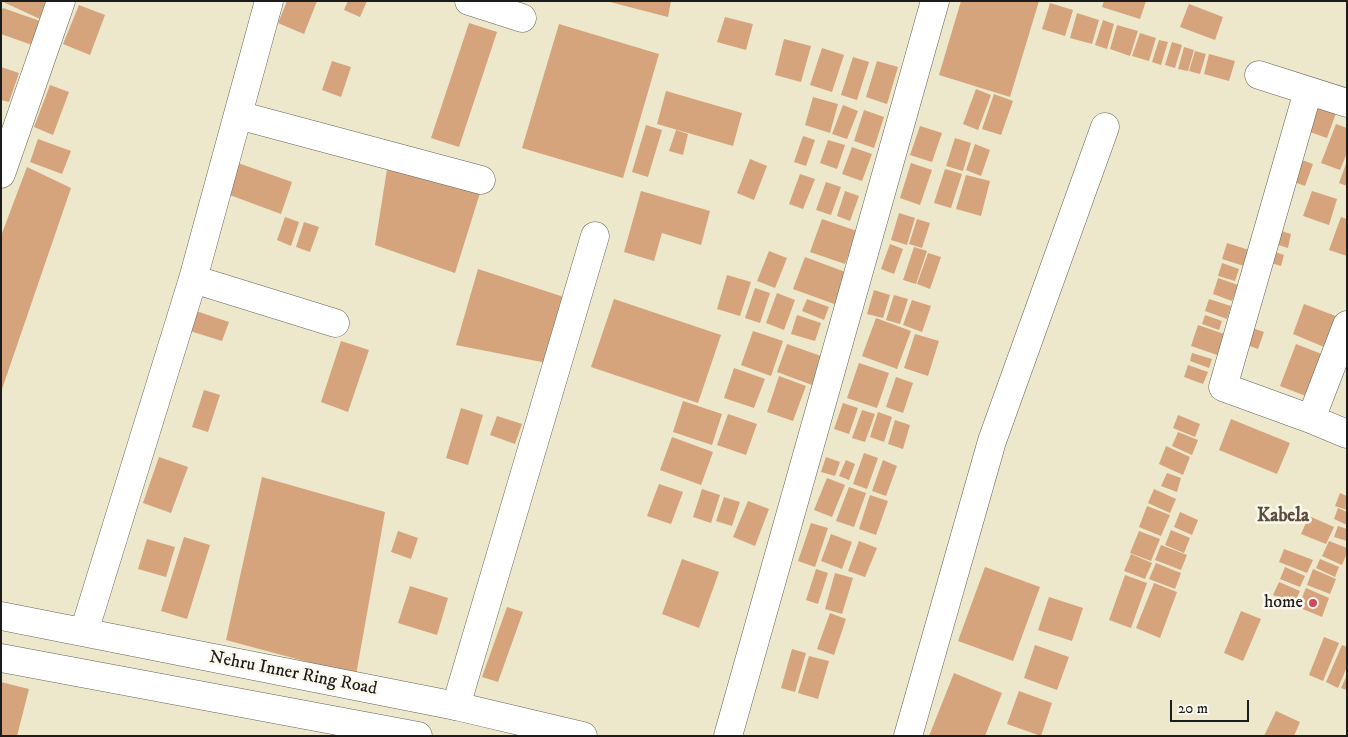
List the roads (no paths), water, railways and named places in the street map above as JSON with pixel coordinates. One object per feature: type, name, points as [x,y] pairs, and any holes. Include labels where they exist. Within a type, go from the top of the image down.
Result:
[{"type":"street","points":[[1,174],[61,1]]},
{"type":"street","points":[[84,632],[193,279],[269,1]]},
{"type":"street","points":[[469,1],[522,18]]},
{"type":"street","points":[[728,736],[935,1]]},
{"type":"street","points":[[1259,75],[1308,91],[1344,94]]},
{"type":"street","points":[[1308,91],[1224,387],[1347,434]]},
{"type":"street","points":[[238,115],[481,180]]},
{"type":"street","points":[[908,736],[992,441],[1104,127]]},
{"type":"street","points":[[456,706],[595,236]]},
{"type":"street","points":[[193,279],[335,323]]},
{"type":"street","points":[[1311,419],[1347,325]]},
{"type":"street","name":"Nehru Inner Ring Road","points":[[1,616],[456,706],[583,736]]},
{"type":"street","points":[[1,658],[418,736]]},
{"type":"place","name":"home","points":[[1313,603]]},
{"type":"district","name":"Kabela","points":[[1283,517]]}]
